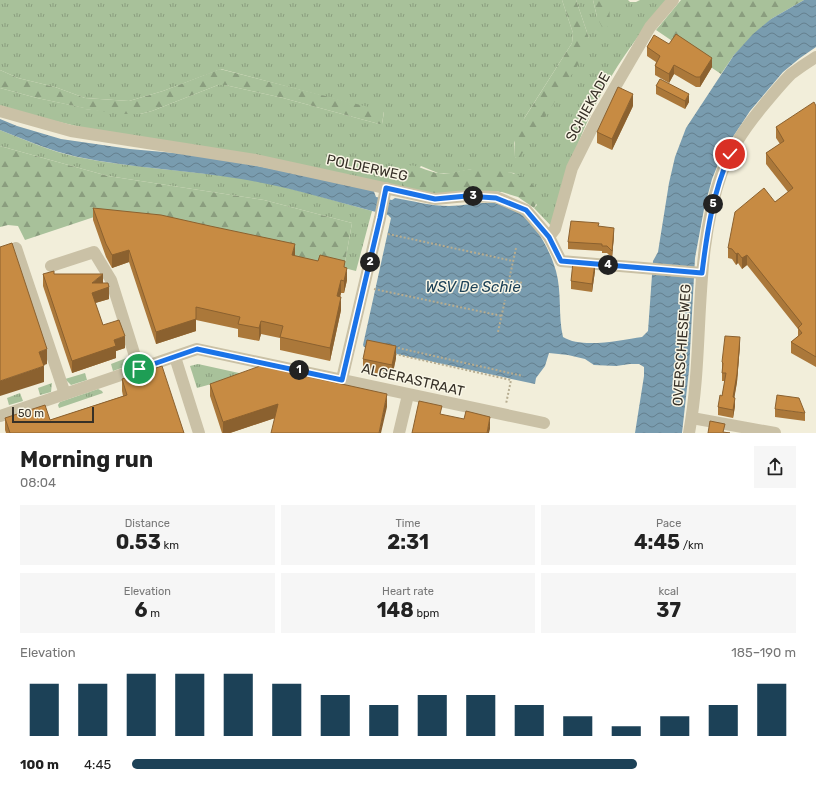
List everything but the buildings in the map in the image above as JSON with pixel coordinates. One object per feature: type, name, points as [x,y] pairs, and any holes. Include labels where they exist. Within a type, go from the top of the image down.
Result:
[{"type":"street","name":"SCHIEKADE","points":[[549,237],[555,229],[572,168],[597,118],[650,27],[673,0]]},
{"type":"street","name":"OVERSCHIESEWEG","points":[[689,433],[696,392],[699,273],[712,204],[722,172],[730,154],[755,116],[792,74],[816,57]]},
{"type":"street","name":"POLDERWEG","points":[[0,110],[71,130],[256,160],[385,191],[435,199],[467,196],[496,198],[526,210],[549,237],[561,261],[699,273]]},
{"type":"street","points":[[342,380],[385,191]]},
{"type":"street","points":[[16,248],[65,394]]},
{"type":"street","points":[[51,266],[94,252],[111,280],[139,369]]},
{"type":"street","name":"ALGERASTRAAT","points":[[0,416],[197,349],[544,423]]},
{"type":"street","points":[[174,357],[199,433]]},
{"type":"street","points":[[399,433],[408,395]]},
{"type":"street","points":[[692,418],[775,433]]},
{"type":"path","points":[[380,217],[388,222],[385,237]]},
{"type":"path","points":[[388,234],[513,261]]},
{"type":"path","points":[[516,248],[509,280],[523,283]]},
{"type":"path","points":[[373,296],[374,289],[502,316]]},
{"type":"path","points":[[498,332],[505,300]]},
{"type":"path","points":[[394,347],[524,376]]},
{"type":"path","points":[[391,354],[511,380],[504,415]]},
{"type":"green space","points":[[0,0],[562,0],[573,33],[572,43],[525,117],[514,143],[514,156],[516,158],[589,38],[576,0],[593,0],[597,17],[609,5],[609,0],[628,0],[630,2],[636,2],[640,0],[668,0],[624,57],[599,98],[588,120],[571,164],[554,229],[534,208],[537,205],[514,173],[472,169],[453,173],[438,173],[421,166],[402,187],[131,139],[0,108],[0,88],[85,109],[140,114],[152,111],[218,85],[225,85],[283,98],[379,124],[382,124],[384,112],[221,69],[163,91],[129,101],[85,98],[55,87],[18,78],[0,70]]},
{"type":"green space","points":[[562,0],[576,0],[589,38],[589,47],[520,157],[516,158],[514,157],[515,133],[572,43],[573,33]]},
{"type":"green space","points":[[593,0],[609,0],[610,25],[606,28],[602,27],[597,17]]},
{"type":"green space","points":[[681,0],[804,0],[771,19],[734,55],[721,74],[656,30]]},
{"type":"green space","points":[[220,69],[384,111],[382,124],[283,98],[225,85],[218,85],[152,111],[140,114],[121,114],[84,109],[0,88],[0,70],[18,78],[55,87],[85,98],[129,101],[163,91]]},
{"type":"green space","points":[[0,130],[67,155],[118,164],[220,175],[257,181],[372,211],[356,271],[344,268],[352,223],[264,200],[108,176],[0,146]]},
{"type":"green space","points":[[0,146],[108,176],[264,200],[352,223],[344,268],[94,217],[25,240],[18,226],[8,225],[0,227]]},
{"type":"green space","points":[[411,165],[432,172],[442,173],[472,169],[505,171],[528,180],[536,190],[539,199],[534,208],[518,197],[502,192],[491,191],[438,195],[402,187],[402,173]]},
{"type":"green space","points":[[129,357],[127,366],[113,371],[111,364]]},
{"type":"green space","points":[[198,364],[239,373],[240,376],[197,388],[190,366]]},
{"type":"green space","points":[[85,373],[87,380],[71,385],[65,379]]},
{"type":"green space","points":[[52,383],[51,392],[40,395],[38,388]]},
{"type":"green space","points":[[98,389],[103,393],[59,408],[58,405],[60,402]]},
{"type":"green space","points":[[20,393],[23,401],[9,405],[7,398]]},
{"type":"water","name":"WSV De Schie","points":[[804,0],[816,0],[816,47],[783,72],[750,111],[723,152],[712,179],[704,209],[695,258],[689,370],[682,433],[635,433],[644,376],[644,367],[639,364],[616,366],[594,365],[585,359],[549,353],[545,366],[536,378],[535,384],[364,347],[363,345],[391,218],[388,215],[260,182],[118,164],[68,155],[0,130],[0,119],[17,126],[61,139],[130,149],[207,156],[373,189],[376,197],[392,200],[395,198],[442,206],[488,203],[506,205],[526,218],[534,227],[552,260],[558,279],[563,337],[571,341],[602,343],[642,337],[648,331],[653,261],[658,252],[669,183],[675,157],[686,128],[734,55],[753,34],[771,19]]},
{"type":"route","points":[[139,369],[197,349],[342,380],[386,188],[435,199],[467,196],[496,198],[526,210],[549,237],[561,261],[702,273],[712,204],[722,172],[730,154]]}]
